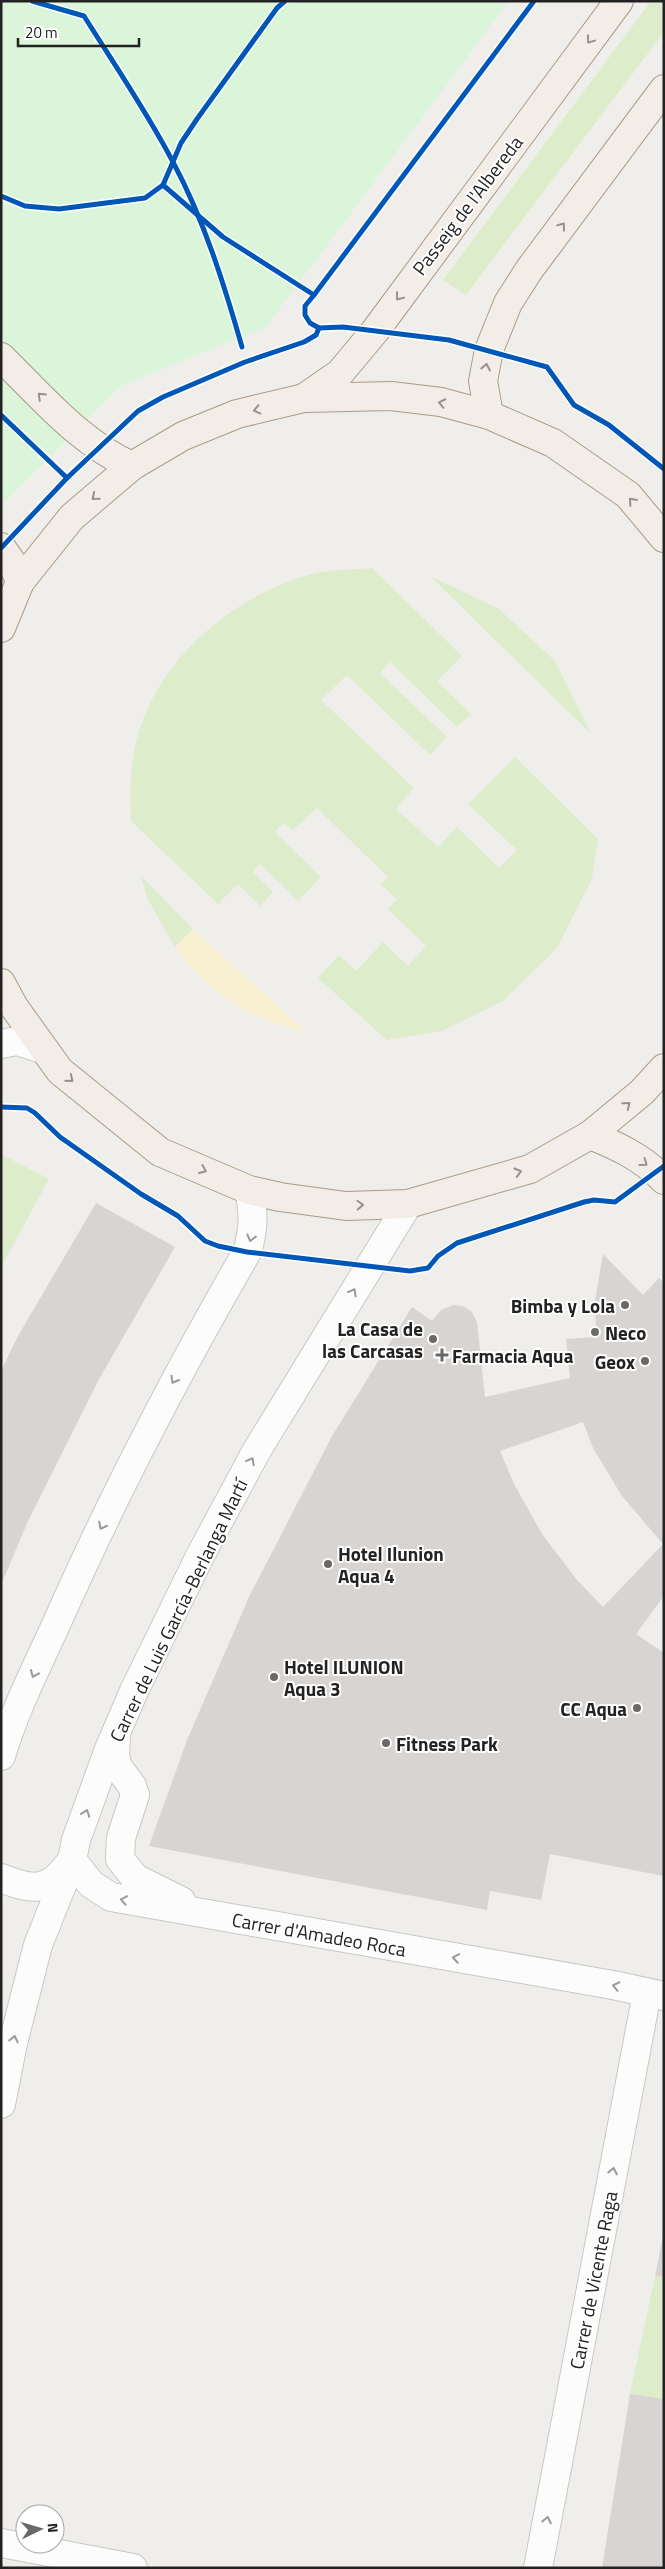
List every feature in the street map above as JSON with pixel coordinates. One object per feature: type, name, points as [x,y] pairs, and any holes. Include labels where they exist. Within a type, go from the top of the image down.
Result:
[{"type":"main road","name":"Passeig de l'Albereda","points":[[304,398],[340,373],[375,331],[619,1]]},
{"type":"main road","points":[[489,415],[483,381],[489,350],[508,303],[529,270],[664,89]]},
{"type":"main road","points":[[1,357],[76,430],[112,457],[132,466]]},
{"type":"main road","points":[[1,628],[20,582],[72,517],[132,466],[183,436],[237,414],[304,398],[391,396],[440,402],[489,415],[552,443],[628,496],[664,538]]},
{"type":"main road","points":[[1,547],[13,564],[20,582]]},
{"type":"main road","points":[[1,983],[14,1007],[42,1049],[60,1071],[160,1152],[249,1190],[280,1198],[346,1206],[408,1204],[530,1169],[590,1135],[642,1092],[664,1068]]},
{"type":"main road","points":[[590,1135],[618,1146],[642,1160],[664,1180]]},
{"type":"street","points":[[1,1044],[17,1041],[42,1049]]},
{"type":"street","points":[[1,1756],[38,1666],[95,1538],[167,1392],[247,1252],[253,1232],[254,1212],[249,1190]]},
{"type":"street","name":"Carrer de Luis García-Berlanga Martí","points":[[1,2104],[13,2043],[38,1945],[72,1860],[76,1840],[134,1691],[200,1556],[257,1450],[408,1204]]},
{"type":"street","points":[[116,1734],[115,1756],[118,1767],[132,1786],[135,1795],[121,1838],[120,1858],[135,1878],[209,1916]]},
{"type":"street","points":[[1,1878],[21,1886],[42,1887],[58,1880],[72,1860]]},
{"type":"street","name":"Carrer d'Amadeo Roca","points":[[72,1860],[90,1884],[110,1897],[209,1916],[613,1985],[655,1995]]},
{"type":"street","name":"Carrer de Vicente Raga","points":[[538,2568],[655,1995]]},
{"type":"street","points":[[1,2543],[133,2568]]},
{"type":"green space","points":[[1,1],[509,1],[266,327],[121,386],[1,506]]},
{"type":"green space","points":[[651,1],[664,1],[664,32],[466,295],[443,280]]},
{"type":"green space","points":[[372,568],[462,656],[437,681],[471,714],[457,727],[390,662],[380,673],[447,737],[430,755],[347,675],[321,700],[414,788],[396,809],[438,847],[457,827],[499,868],[517,850],[468,804],[515,757],[598,839],[592,879],[557,948],[503,1001],[442,1031],[387,1040],[318,978],[339,955],[356,971],[383,942],[408,966],[426,946],[388,909],[397,899],[381,885],[388,877],[317,808],[293,830],[283,823],[275,832],[321,877],[298,901],[260,864],[253,872],[273,892],[260,906],[238,884],[218,904],[131,821],[131,775],[139,731],[150,703],[165,677],[184,653],[230,613],[256,597],[284,584],[319,572]]},
{"type":"green space","points":[[430,576],[499,609],[555,661],[591,734]]},
{"type":"green space","points":[[141,876],[193,929],[175,947],[147,898]]},
{"type":"green space","points":[[1,1154],[49,1179],[1,1267]]},
{"type":"green space","points":[[655,2276],[664,2277],[664,2399],[630,2394]]},
{"type":"sand","points":[[193,929],[306,1032],[285,1027],[249,1012],[232,1002],[202,978],[175,947]]},
{"type":"building","points":[[96,1203],[175,1247],[98,1381],[28,1521],[1,1585],[1,1371],[18,1336]]},
{"type":"building","points":[[603,1254],[643,1295],[659,1278],[664,1282],[664,1596],[636,1634],[664,1653],[664,1876],[550,1854],[541,1900],[490,1891],[487,1910],[149,1846],[187,1740],[249,1597],[332,1436],[412,1307],[432,1321],[441,1310],[453,1305],[463,1306],[472,1312],[477,1322],[485,1397],[570,1378],[566,1339],[596,1337],[595,1301]],"holes":[[[583,1422],[593,1448],[622,1496],[663,1544],[603,1607],[577,1580],[542,1534],[514,1484],[500,1451]]]},
{"type":"building","points":[[664,2236],[664,2277],[655,2276]]},
{"type":"building","points":[[630,2394],[664,2399],[664,2568],[602,2568]]},
{"type":"cycle path","points":[[32,1],[84,16],[141,106],[173,162],[204,229],[242,347]]},
{"type":"cycle path","points":[[1,196],[25,206],[59,209],[145,198],[163,185],[181,143],[277,8],[285,1]]},
{"type":"cycle path","points":[[534,1],[305,306],[305,315],[310,323],[319,328],[343,327],[449,340],[547,367],[574,405],[609,425],[664,469]]},
{"type":"cycle path","points":[[163,185],[223,237],[314,295]]},
{"type":"cycle path","points":[[1,548],[67,478],[138,411],[163,397],[245,362],[304,342],[316,335],[319,328]]},
{"type":"cycle path","points":[[1,415],[67,478]]},
{"type":"cycle path","points":[[1,1107],[27,1108],[35,1113],[60,1137],[141,1194],[178,1216],[205,1241],[218,1246],[247,1252],[410,1271],[428,1268],[438,1256],[457,1243],[584,1202],[594,1200],[615,1202],[664,1166]]},
{"type":"place","name":"Bimba y Lola","points":[[625,1305]]},
{"type":"place","name":"Neco","points":[[595,1332]]},
{"type":"place","name":"La Casa de las Carcasas","points":[[433,1339]]},
{"type":"place","name":"Farmacia Aqua","points":[[442,1355]]},
{"type":"place","name":"Geox","points":[[645,1361]]},
{"type":"place","name":"Hotel Ilunion Aqua 4","points":[[328,1564]]},
{"type":"place","name":"Hotel ILUNION Aqua 3","points":[[274,1677]]},
{"type":"place","name":"CC Aqua","points":[[637,1708]]},
{"type":"place","name":"Fitness Park","points":[[386,1743]]}]
